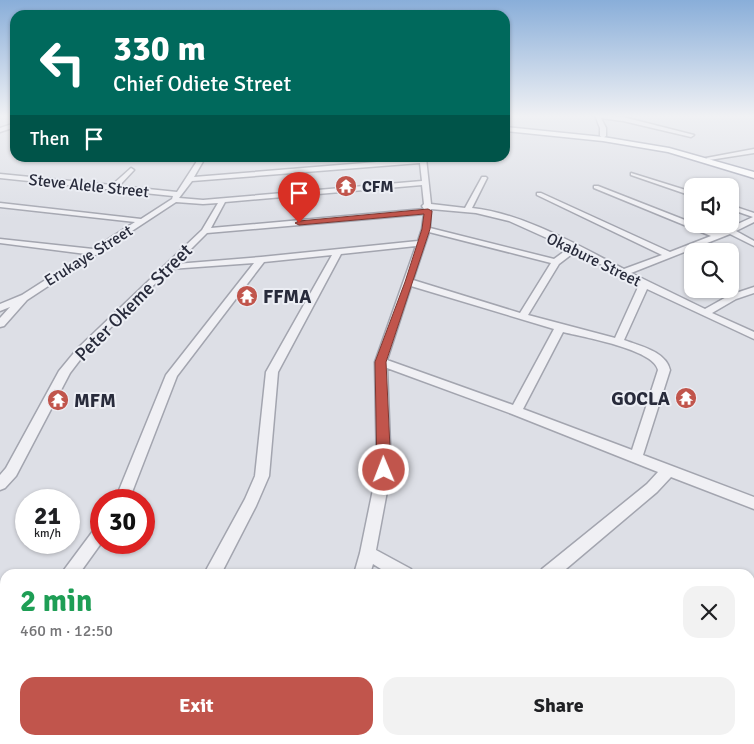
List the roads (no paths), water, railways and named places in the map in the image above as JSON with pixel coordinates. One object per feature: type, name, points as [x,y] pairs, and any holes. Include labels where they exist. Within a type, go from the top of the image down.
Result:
[{"type":"main road","points":[[667,150],[754,173]]},
{"type":"main road","points":[[676,150],[709,158],[754,173]]},
{"type":"street","points":[[709,158],[754,151]]},
{"type":"street","name":"Erukaye Street","points":[[0,308],[25,296],[176,197],[184,190],[200,162]]},
{"type":"street","points":[[190,179],[390,162]]},
{"type":"street","points":[[363,569],[384,470],[381,362],[426,229],[427,209],[423,162]]},
{"type":"street","points":[[114,187],[131,170]]},
{"type":"street","points":[[633,174],[684,191]]},
{"type":"street","name":"Steve Alele Street","points":[[0,176],[114,187],[203,202],[425,184]]},
{"type":"street","points":[[467,210],[484,178]]},
{"type":"street","points":[[596,187],[718,235]]},
{"type":"street","points":[[539,194],[670,255]]},
{"type":"street","name":"Peter Okeme Street","points":[[0,484],[11,472],[65,371],[82,350],[205,231],[223,200]]},
{"type":"street","points":[[0,205],[142,221]]},
{"type":"street","name":"Okabure Street","points":[[205,231],[427,209],[467,210],[511,219],[575,247],[644,284],[754,336]]},
{"type":"street","points":[[739,211],[754,217]]},
{"type":"street","points":[[739,226],[754,217]]},
{"type":"street","points":[[426,229],[556,262]]},
{"type":"street","points":[[623,273],[724,233]]},
{"type":"street","points":[[734,233],[754,244]]},
{"type":"street","points":[[0,241],[94,252]]},
{"type":"street","points":[[166,267],[261,260],[421,243]]},
{"type":"street","points":[[524,316],[556,262],[575,247]]},
{"type":"street","points":[[215,569],[251,502],[262,476],[272,372],[338,252]]},
{"type":"street","points":[[126,489],[172,375],[261,260]]},
{"type":"street","points":[[409,282],[560,328],[618,342],[652,355],[663,365],[664,370],[636,457]]},
{"type":"street","points":[[618,342],[644,284]]},
{"type":"street","points":[[705,312],[733,297],[754,290]]},
{"type":"street","points":[[0,324],[25,296]]},
{"type":"street","points":[[516,411],[560,328]]},
{"type":"street","points":[[381,362],[516,411],[754,503]]},
{"type":"street","points":[[554,569],[652,488],[668,470]]},
{"type":"street","points":[[73,569],[90,546]]},
{"type":"street","points":[[368,553],[396,569]]},
{"type":"place","name":"CFM","points":[[346,186]]},
{"type":"place","name":"FFMA","points":[[247,296]]},
{"type":"place","name":"GOCLA","points":[[686,398]]},
{"type":"place","name":"MFM","points":[[58,400]]}]
